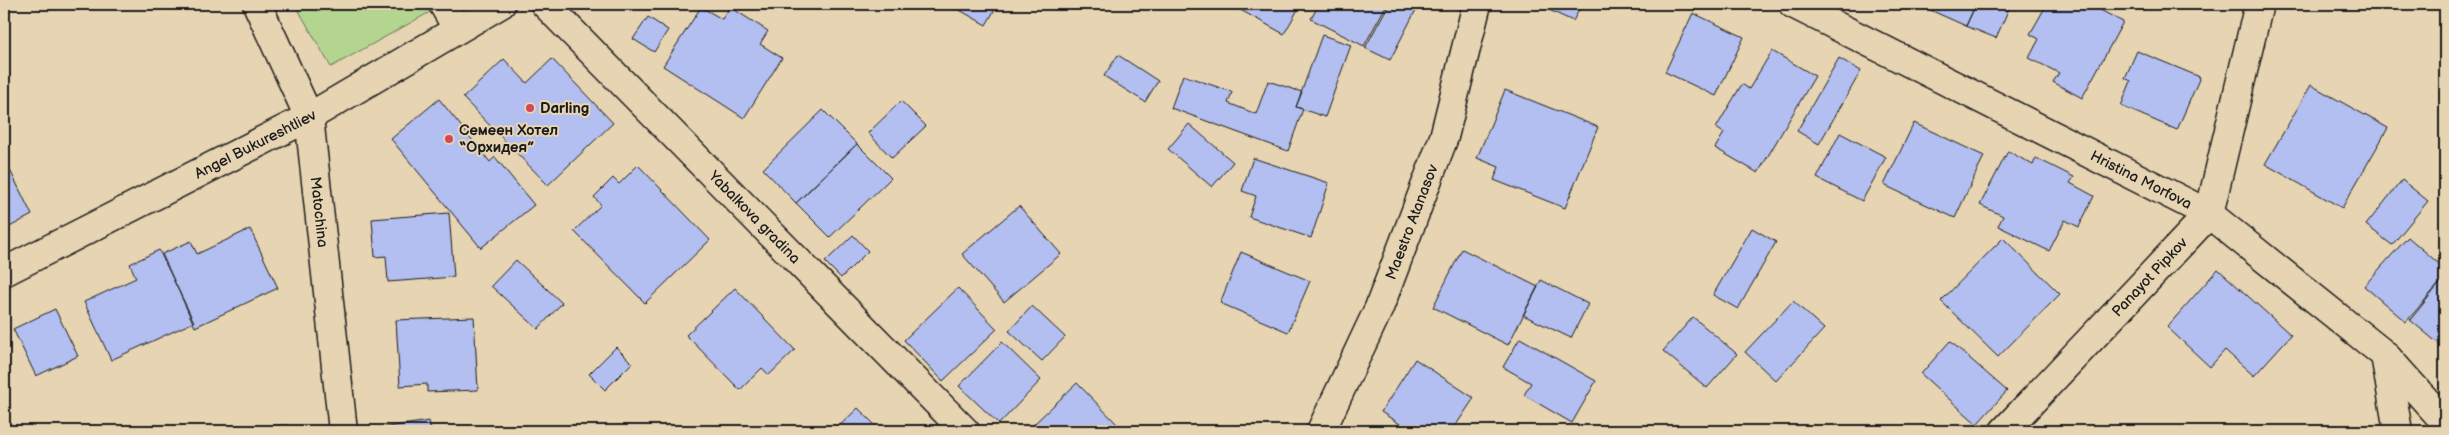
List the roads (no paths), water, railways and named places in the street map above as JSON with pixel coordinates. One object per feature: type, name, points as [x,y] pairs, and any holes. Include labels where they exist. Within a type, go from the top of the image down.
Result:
[{"type":"street","name":"Matochina","points":[[257,4],[309,117],[343,431]]},
{"type":"street","points":[[444,4],[457,28]]},
{"type":"street","name":"Angel Bukureshtliev","points":[[4,272],[309,117],[457,28],[501,4]]},
{"type":"street","name":"Yabalkova gradina","points":[[545,4],[965,431]]},
{"type":"street","name":"Maestro Atanasov","points":[[1321,431],[1379,308],[1444,137],[1477,4]]},
{"type":"street","name":"Hristina Morfova","points":[[1793,4],[2209,214],[2384,355],[2445,422]]},
{"type":"street","name":"Panayot Pipkov","points":[[2004,431],[2209,214],[2260,4]]},
{"type":"street","points":[[2384,355],[2398,431]]},
{"type":"place","name":"Darling","points":[[530,108]]},
{"type":"place","name":"Семеен Хотел “Орхидея”","points":[[449,139]]}]
